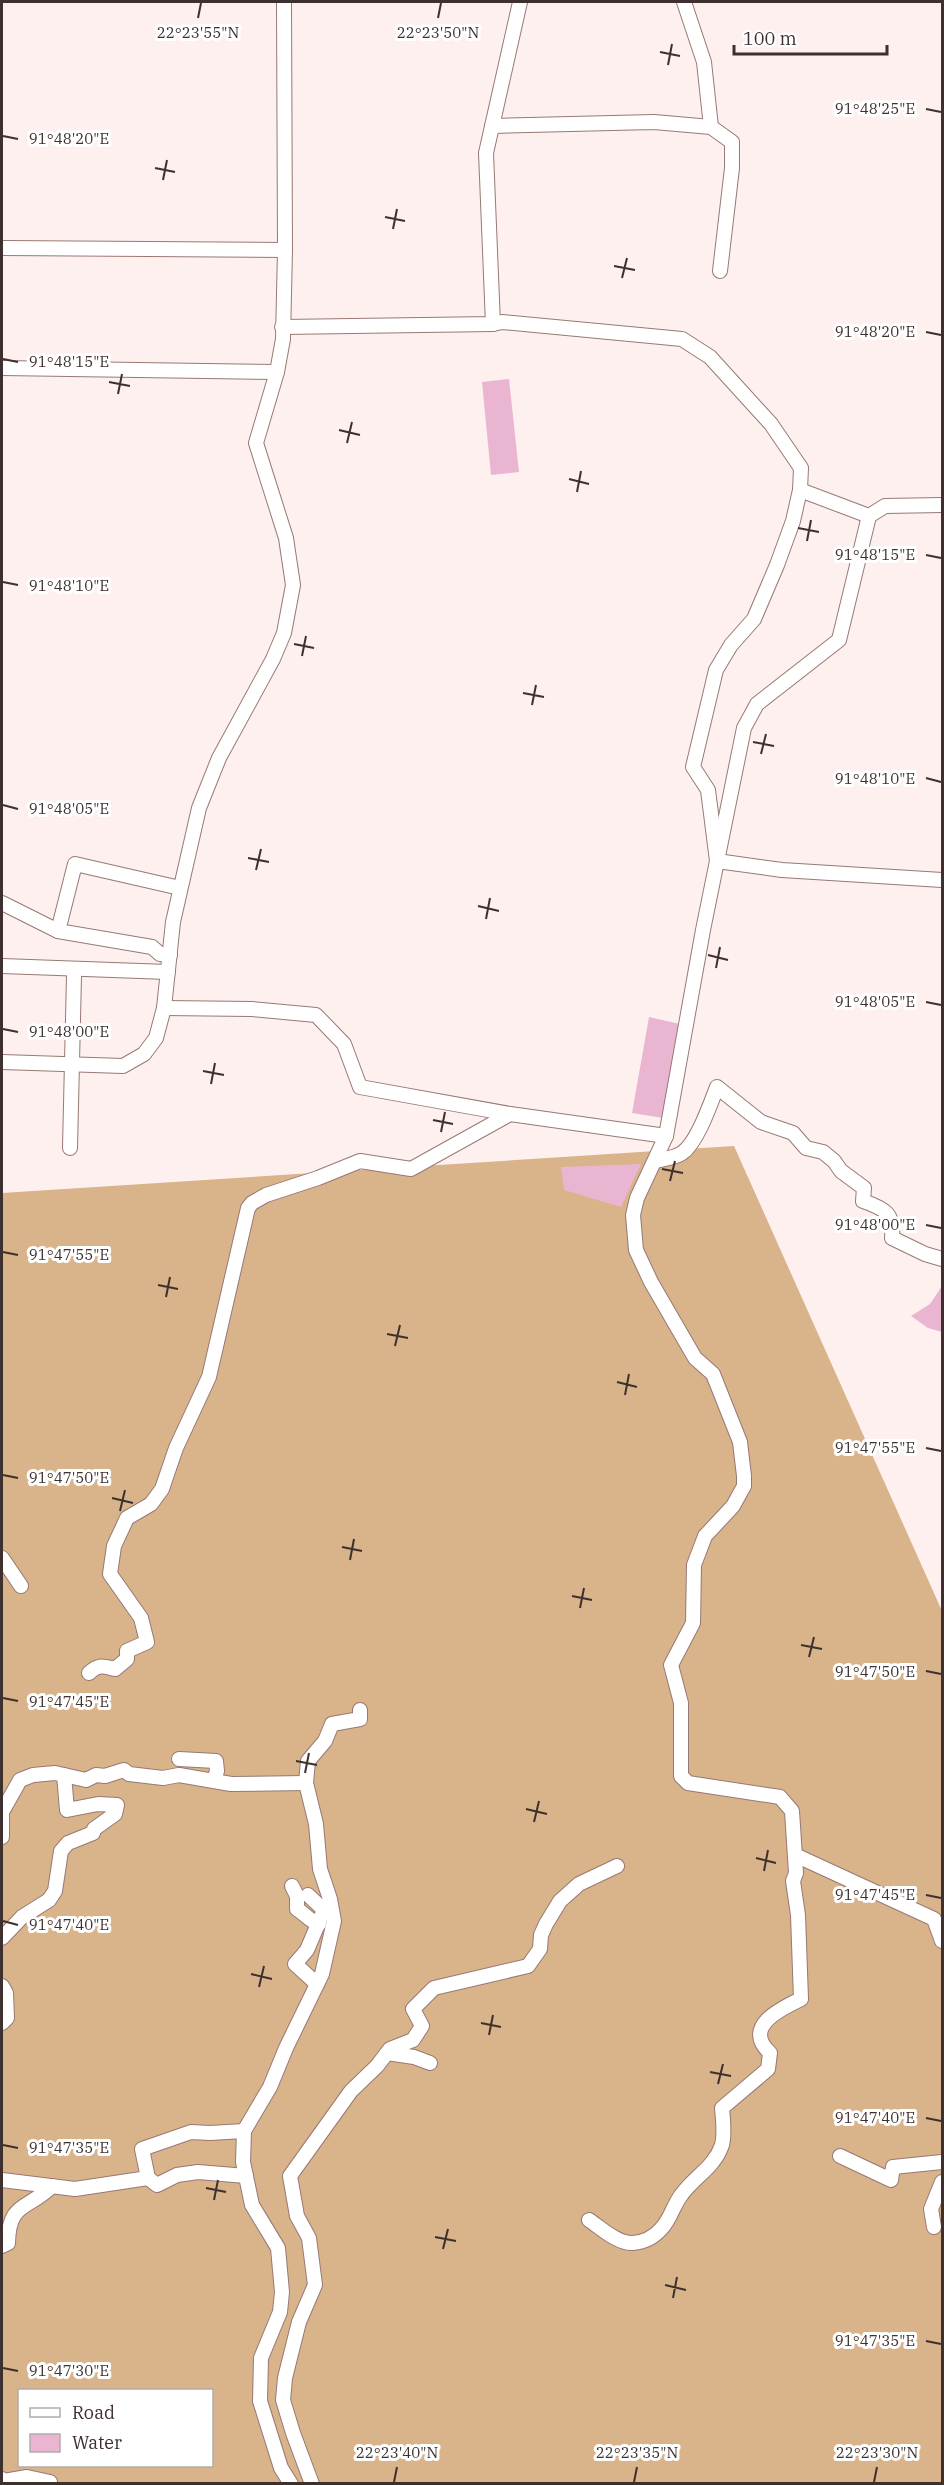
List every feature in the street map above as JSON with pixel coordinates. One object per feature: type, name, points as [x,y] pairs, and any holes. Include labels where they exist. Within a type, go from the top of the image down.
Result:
[{"type":"street","points":[[2,1062],[123,1066],[144,1054],[156,1038],[164,1008],[173,922],[199,808],[219,759],[273,659],[288,615],[293,585],[286,538],[256,443],[277,372],[283,339],[284,2]]},
{"type":"street","points":[[494,324],[486,153],[520,2]]},
{"type":"street","points":[[684,2],[704,62],[711,127]]},
{"type":"street","points":[[492,126],[654,122],[711,127],[732,142],[732,168],[720,271]]},
{"type":"street","points":[[2,248],[285,250]]},
{"type":"street","points":[[282,327],[494,324],[502,322],[682,339],[710,357],[771,424],[801,468],[800,490],[793,521],[754,619],[731,645],[716,670],[693,767],[708,790],[717,861]]},
{"type":"street","points":[[2,368],[277,372]]},
{"type":"street","points":[[800,490],[869,516]]},
{"type":"street","points":[[589,2220],[616,2238],[631,2244],[646,2241],[660,2231],[669,2220],[671,2210],[682,2194],[693,2181],[708,2170],[722,2146],[724,2123],[722,2108],[768,2069],[770,2053],[763,2047],[759,2036],[762,2027],[771,2016],[801,1999],[798,1915],[794,1901],[793,1881],[796,1872],[792,1811],[780,1797],[688,1783],[681,1776],[681,1703],[671,1665],[693,1623],[694,1565],[705,1536],[733,1506],[744,1485],[744,1476],[740,1442],[714,1374],[695,1358],[651,1282],[636,1250],[633,1215],[637,1198],[666,1136],[744,728],[757,704],[839,640],[869,516],[885,506],[942,505]]},
{"type":"street","points":[[717,861],[782,870],[942,880]]},
{"type":"street","points":[[58,931],[75,864],[180,888]]},
{"type":"street","points":[[2,903],[58,931],[152,947],[160,954],[170,955]]},
{"type":"street","points":[[2,966],[168,972]]},
{"type":"street","points":[[70,1148],[74,976]]},
{"type":"street","points":[[164,1008],[252,1009],[316,1015],[344,1044],[360,1087],[510,1114],[666,1136]]},
{"type":"street","points":[[655,1161],[680,1155],[693,1144],[701,1122],[709,1112],[717,1088],[761,1122],[793,1133],[806,1148],[822,1152],[834,1161],[841,1171],[864,1188],[863,1201],[875,1205],[890,1215],[894,1223],[892,1238],[925,1254],[942,1259]]},
{"type":"street","points":[[89,1673],[102,1665],[115,1670],[127,1659],[127,1651],[147,1642],[141,1618],[110,1575],[114,1546],[127,1518],[151,1504],[162,1490],[176,1448],[209,1377],[248,1208],[266,1195],[360,1161],[411,1169],[510,1114]]},
{"type":"street","points":[[2,1558],[21,1586]]},
{"type":"street","points":[[291,2484],[281,2468],[260,2401],[261,2358],[280,2312],[282,2292],[278,2248],[252,2205],[243,2162],[244,2131],[270,2087],[322,1974],[334,1921],[330,1899],[320,1869],[316,1824],[306,1783],[308,1761],[325,1741],[332,1724],[360,1719],[360,1710]]},
{"type":"street","points":[[179,1759],[216,1761],[217,1771],[214,1780]]},
{"type":"street","points":[[2,1837],[2,1812],[20,1780],[33,1776],[55,1773],[86,1780],[96,1775],[105,1776],[124,1770],[129,1774],[163,1778],[179,1775],[231,1784],[306,1783]]},
{"type":"street","points":[[2,1938],[22,1917],[49,1900],[56,1891],[61,1851],[68,1843],[93,1833],[94,1829],[115,1814],[117,1805],[98,1804],[67,1810],[64,1775]]},
{"type":"street","points":[[795,1855],[934,1919],[942,1941]]},
{"type":"street","points":[[312,2484],[283,2400],[285,2378],[299,2322],[315,2285],[309,2238],[297,2216],[290,2176],[351,2091],[390,2049],[413,2040],[422,2026],[413,2008],[434,1988],[528,1966],[540,1949],[541,1935],[560,1901],[579,1884],[617,1866]]},
{"type":"street","points":[[292,1887],[297,1896],[297,1909],[309,1920],[319,1924]]},
{"type":"street","points":[[308,1895],[324,1910],[307,1950],[295,1964],[317,1984]]},
{"type":"street","points":[[2,1986],[6,1993],[7,2018],[2,2023]]},
{"type":"street","points":[[387,2054],[414,2057],[429,2063]]},
{"type":"street","points":[[147,2178],[142,2149],[191,2132],[244,2131]]},
{"type":"street","points":[[840,2156],[891,2180],[893,2167],[942,2162]]},
{"type":"street","points":[[2,2180],[75,2189],[147,2178],[157,2185],[177,2175],[198,2172],[246,2176]]},
{"type":"street","points":[[934,2228],[931,2209],[942,2182]]},
{"type":"street","points":[[2,2246],[8,2243],[9,2227],[15,2212],[24,2204],[40,2197],[51,2186]]},
{"type":"street","points":[[3,2481],[27,2477],[50,2482]]},
{"type":"shaded area","points":[[734,1146],[942,1611],[942,2483],[2,2484],[2,1193]]},
{"type":"water","points":[[509,379],[519,472],[491,475],[482,382]]},
{"type":"water","points":[[649,1017],[680,1024],[663,1118],[632,1113]]},
{"type":"water","points":[[641,1164],[621,1207],[564,1190],[561,1167]]},
{"type":"water","points":[[942,1286],[942,1332],[928,1328],[911,1316],[930,1304]]}]
